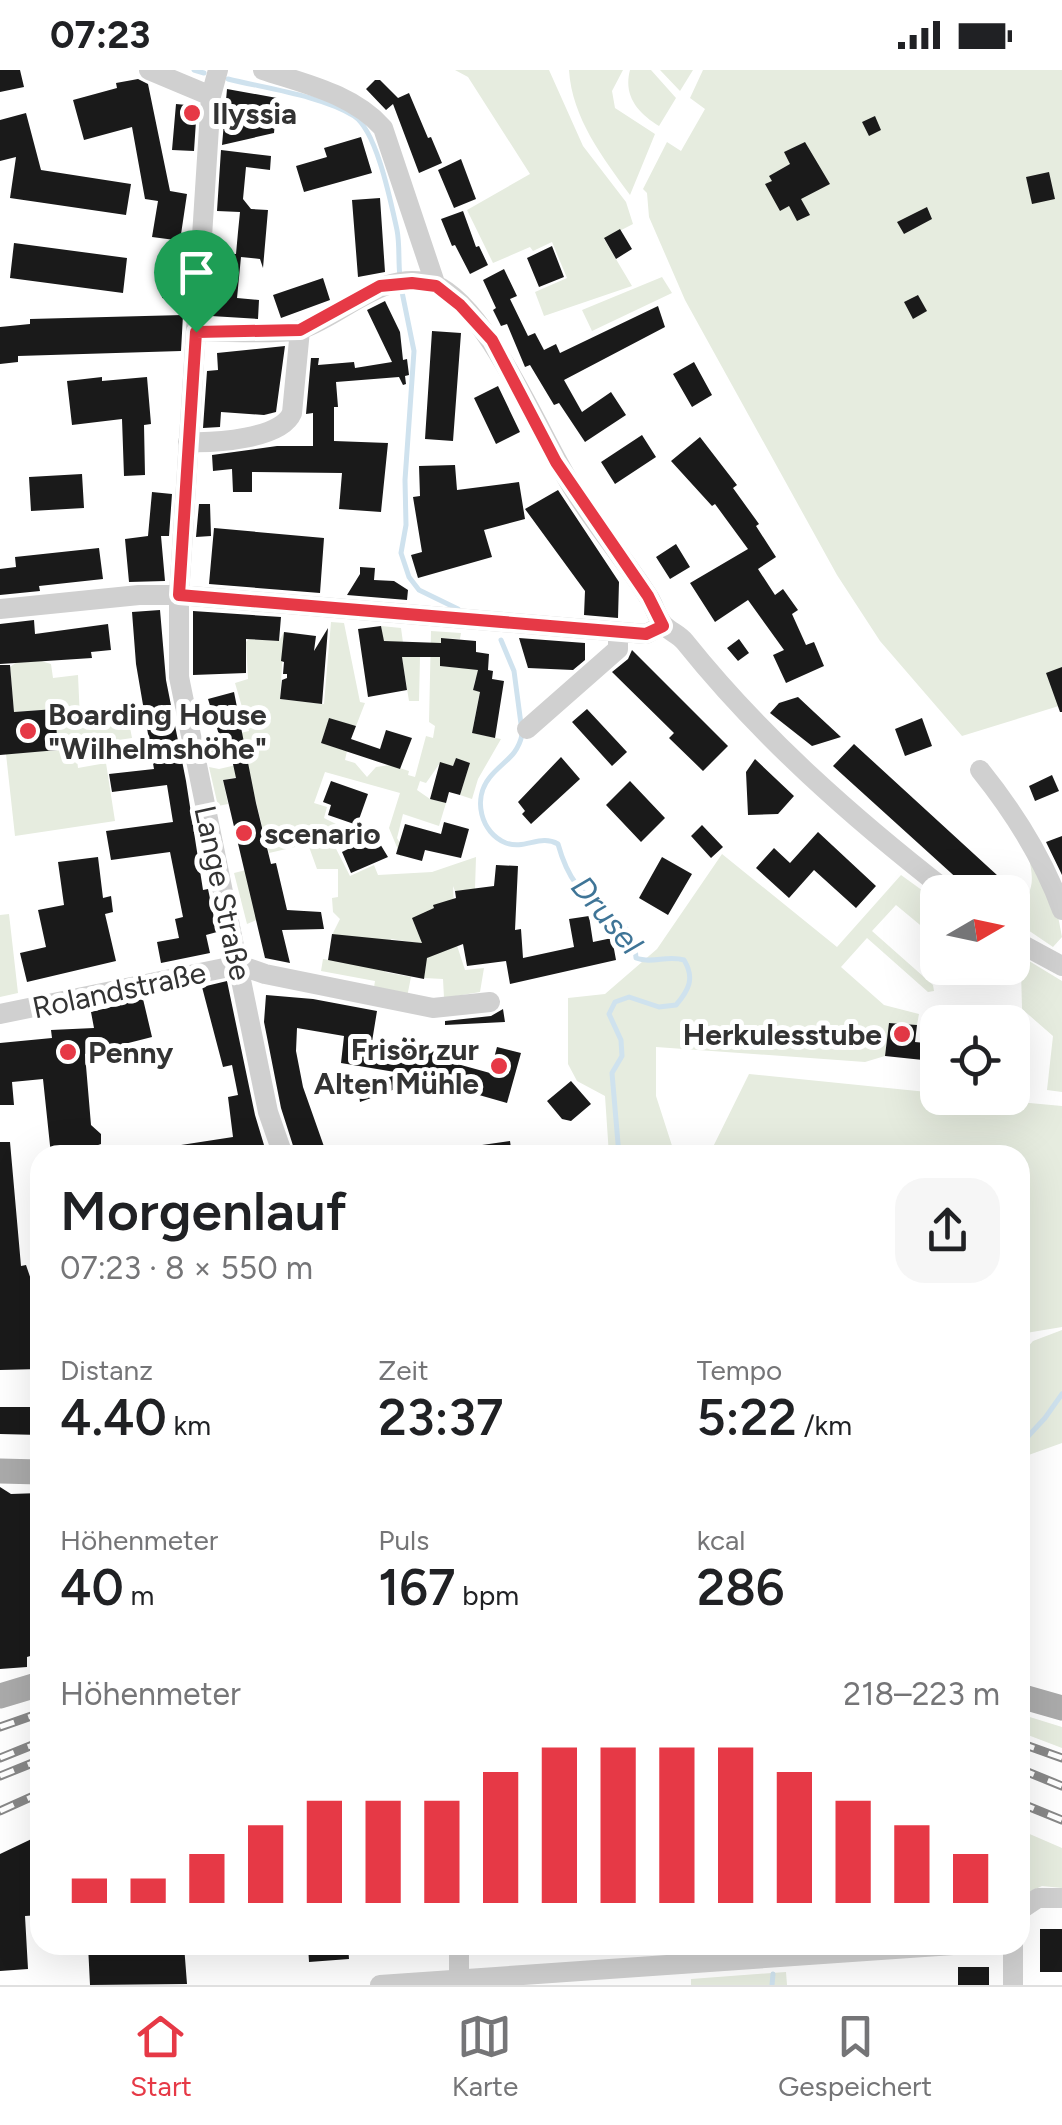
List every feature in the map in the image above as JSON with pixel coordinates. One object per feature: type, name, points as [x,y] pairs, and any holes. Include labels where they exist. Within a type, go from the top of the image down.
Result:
[{"type":"main road","points":[[0,1471],[30,1472]]},
{"type":"main road","points":[[0,1696],[30,1687]]},
{"type":"main road","points":[[1030,1699],[1062,1708]]},
{"type":"street","points":[[149,70],[211,96]]},
{"type":"street","name":"Lange Straße","points":[[218,70],[211,96],[188,442],[179,595],[179,677],[268,1112],[280,1145]]},
{"type":"street","points":[[263,70],[344,99],[369,112],[383,128],[436,286]]},
{"type":"street","points":[[196,332],[300,330],[380,286],[436,286],[492,340],[556,462],[648,596],[663,626],[682,638],[756,725],[926,875]]},
{"type":"street","points":[[188,442],[208,443],[265,432],[289,422],[300,330]]},
{"type":"street","points":[[0,609],[139,595],[179,595],[646,634],[663,626]]},
{"type":"street","points":[[527,728],[618,649],[618,632]]},
{"type":"street","points":[[980,770],[1013,817],[1054,888],[1062,910]]},
{"type":"street","points":[[1030,948],[1062,964]]},
{"type":"street","points":[[238,965],[433,1008],[490,1002]]},
{"type":"street","name":"Rolandstraße","points":[[0,1014],[238,965]]},
{"type":"street","points":[[1030,1903],[1038,1898],[1062,1898]]},
{"type":"street","points":[[459,1955],[459,1982]]},
{"type":"street","points":[[380,1985],[819,1955]]},
{"type":"street","points":[[1013,1955],[1014,1985]]},
{"type":"shaded area","points":[[455,70],[549,70],[583,146],[626,202],[633,224],[604,239],[632,286],[544,316],[535,292],[567,278],[552,242],[493,263],[467,210],[530,174],[468,77]]},
{"type":"shaded area","points":[[569,70],[623,70],[612,91],[615,108],[655,134],[630,195],[582,121]]},
{"type":"shaded area","points":[[630,70],[651,70],[676,98],[659,126],[634,103],[629,88]]},
{"type":"shaded area","points":[[660,70],[693,70],[680,91]]},
{"type":"shaded area","points":[[703,70],[1062,70],[1062,705],[962,736],[880,641],[837,575],[685,300],[649,217],[647,193],[643,189],[667,142],[681,151],[705,109],[690,98]]},
{"type":"shaded area","points":[[662,277],[672,293],[592,331],[582,310]]},
{"type":"shaded area","points":[[331,622],[344,623],[360,702],[365,703],[356,726],[329,719],[321,743],[347,751],[345,760],[355,763],[367,777],[376,767],[390,765],[415,777],[426,736],[433,738],[435,726],[429,722],[431,631],[461,633],[460,639],[441,638],[440,666],[485,670],[475,680],[473,690],[480,691],[472,733],[501,739],[478,779],[472,799],[460,795],[470,763],[456,759],[453,766],[440,763],[426,783],[420,781],[417,790],[446,803],[439,826],[403,814],[397,838],[403,848],[401,857],[389,828],[400,793],[325,772],[314,803],[327,807],[324,818],[350,831],[332,841],[350,876],[374,865],[378,875],[432,872],[476,857],[475,889],[455,891],[453,886],[454,907],[449,921],[465,970],[484,968],[480,992],[444,998],[443,979],[424,978],[426,962],[416,960],[418,943],[391,939],[385,972],[411,977],[407,997],[374,987],[375,981],[321,971],[323,959],[371,967],[332,935],[340,919],[333,912],[332,898],[338,897],[338,869],[317,869],[308,844],[269,853],[249,775],[223,780],[228,804],[218,806],[209,767],[219,769],[249,762],[245,748],[207,756],[205,741],[249,731],[235,683],[248,679],[246,642],[279,641],[284,632],[280,699],[324,704]]},
{"type":"shaded area","points":[[381,626],[401,628],[405,657],[420,657],[419,701],[409,701],[402,658],[387,661]]},
{"type":"shaded area","points":[[38,660],[51,664],[53,678],[78,675],[80,719],[128,717],[132,738],[76,750],[78,768],[106,763],[115,821],[15,836],[6,754],[58,750],[54,709],[14,712],[10,667],[17,662]]},
{"type":"shaded area","points":[[722,854],[837,947],[901,875],[920,889],[920,925],[896,905],[872,931],[920,973],[920,985],[867,938],[841,967],[884,1005],[919,1014],[917,1025],[889,1023],[885,1056],[865,1062],[656,1047],[656,1096],[672,1145],[608,1145],[605,1096],[577,1081],[568,1064],[568,998],[605,994],[657,949]]},
{"type":"shaded area","points":[[1028,854],[1057,911],[1062,937],[1053,947],[1030,931],[1032,873]]},
{"type":"shaded area","points":[[246,870],[268,915],[247,924],[234,873]]},
{"type":"shaded area","points":[[9,914],[18,993],[0,997],[0,915]]},
{"type":"shaded area","points":[[1030,962],[1062,981],[1062,1092],[1047,1090],[1053,1036],[1030,1016],[1030,1005],[1022,1005],[1021,985],[1030,985]]},
{"type":"shaded area","points":[[920,985],[933,985],[934,991],[928,992]]},
{"type":"shaded area","points":[[749,1074],[920,1091],[920,1115],[1030,1115],[1030,1103],[1062,1106],[1062,1327],[1030,1332],[1030,1145],[714,1145]]},
{"type":"shaded area","points":[[1062,1330],[1062,1443],[1030,1454],[1030,1344]]},
{"type":"shaded area","points":[[1030,1717],[1062,1727],[1062,1748],[1030,1736]]},
{"type":"shaded area","points":[[1030,1834],[1062,1848],[1062,1888],[1042,1886],[1030,1891]]},
{"type":"shaded area","points":[[786,1972],[787,1985],[691,1985],[691,1979]]},
{"type":"building","points":[[0,70],[20,70],[24,87],[0,92]]},
{"type":"building","points":[[138,79],[148,84],[170,191],[187,194],[180,241],[176,241],[188,243],[185,282],[182,278],[184,301],[162,298],[175,240],[152,237],[158,201],[145,199],[132,127],[84,140],[73,100]]},
{"type":"building","points":[[380,80],[398,98],[409,93],[442,163],[419,173],[393,104],[386,110],[366,89]]},
{"type":"building","points":[[227,89],[277,98],[274,133],[222,145]]},
{"type":"building","points":[[176,104],[197,106],[194,151],[172,150]]},
{"type":"building","points":[[26,113],[41,170],[131,184],[126,215],[10,198],[16,157],[0,161],[0,120]]},
{"type":"building","points":[[875,116],[881,130],[869,136],[862,122]]},
{"type":"building","points":[[361,137],[372,173],[304,192],[296,166],[327,157],[324,148]]},
{"type":"building","points":[[805,142],[830,184],[801,199],[810,215],[797,221],[789,206],[780,211],[765,184],[772,181],[769,176],[790,164],[784,152]]},
{"type":"building","points":[[221,150],[271,156],[270,170],[246,167],[243,199],[251,209],[268,210],[263,268],[260,259],[241,257],[237,298],[259,300],[258,319],[211,316],[215,253],[236,254],[240,212],[217,211]]},
{"type":"building","points":[[461,159],[476,199],[454,208],[438,170]]},
{"type":"building","points":[[1049,172],[1055,199],[1032,204],[1026,177]]},
{"type":"building","points":[[380,198],[385,272],[358,277],[352,200]]},
{"type":"building","points":[[927,207],[932,219],[904,234],[897,222]]},
{"type":"building","points":[[463,211],[476,247],[479,246],[488,265],[470,274],[441,219]]},
{"type":"building","points":[[620,229],[632,249],[616,259],[604,238]]},
{"type":"building","points":[[14,243],[127,258],[123,293],[10,278]]},
{"type":"building","points":[[552,246],[564,277],[539,287],[527,258]]},
{"type":"building","points":[[504,269],[517,296],[510,299],[528,336],[535,333],[544,350],[556,344],[560,353],[658,306],[665,327],[564,380],[582,412],[611,392],[626,415],[585,442],[559,403],[554,405],[530,365],[525,367],[507,324],[501,326],[493,310],[496,308],[483,280]]},
{"type":"building","points":[[323,278],[330,300],[281,318],[273,295]]},
{"type":"building","points":[[918,295],[927,311],[913,319],[904,302]]},
{"type":"building","points":[[385,301],[400,332],[403,360],[407,359],[406,384],[399,377],[336,382],[338,407],[334,407],[334,441],[388,443],[381,512],[339,509],[342,473],[252,472],[252,492],[233,492],[232,469],[213,471],[212,455],[277,446],[313,446],[313,413],[306,414],[311,358],[319,358],[318,365],[354,362],[355,368],[392,362],[367,310]]},
{"type":"building","points":[[183,315],[181,351],[18,356],[18,362],[0,364],[0,327],[30,324],[30,319]]},
{"type":"building","points":[[432,331],[461,333],[453,441],[425,439]]},
{"type":"building","points":[[285,346],[276,412],[221,412],[220,427],[203,428],[207,371],[218,370],[217,353]]},
{"type":"building","points":[[694,362],[712,395],[692,407],[673,374]]},
{"type":"building","points":[[102,377],[102,381],[147,377],[151,424],[144,425],[145,475],[124,476],[122,419],[72,425],[67,381]]},
{"type":"building","points":[[498,386],[520,432],[496,444],[474,398]]},
{"type":"building","points":[[642,435],[656,457],[615,484],[601,462]]},
{"type":"building","points":[[700,437],[737,485],[733,488],[759,524],[756,526],[776,557],[758,569],[775,595],[783,589],[798,610],[792,614],[806,645],[814,642],[824,666],[786,683],[773,655],[784,650],[748,600],[715,622],[690,583],[748,549],[715,504],[712,506],[671,461]]},
{"type":"building","points":[[455,465],[457,490],[519,482],[525,519],[484,530],[492,557],[418,578],[411,555],[422,552],[413,497],[420,496],[419,466]]},
{"type":"building","points":[[82,474],[84,508],[31,511],[29,477]]},
{"type":"building","points":[[558,490],[619,582],[618,618],[584,615],[585,591],[525,509]]},
{"type":"building","points":[[152,492],[172,494],[169,536],[161,536],[165,581],[129,582],[125,539],[148,536]]},
{"type":"building","points":[[199,504],[210,504],[211,536],[196,537]]},
{"type":"building","points":[[214,528],[324,538],[320,593],[209,584]]},
{"type":"building","points":[[676,544],[690,567],[670,579],[656,557]]},
{"type":"building","points":[[99,548],[103,579],[0,595],[0,569],[16,567],[15,557]]},
{"type":"building","points":[[360,567],[375,568],[374,580],[394,581],[408,590],[407,600],[347,595]]},
{"type":"building","points":[[160,610],[166,680],[203,890],[208,889],[217,932],[206,935],[210,953],[161,963],[157,942],[179,938],[175,919],[183,917],[170,852],[111,860],[106,831],[173,822],[167,785],[112,792],[109,774],[154,769],[136,664],[132,612]]},
{"type":"building","points":[[193,611],[281,617],[279,641],[246,639],[246,673],[193,675]]},
{"type":"building","points":[[34,620],[35,634],[108,624],[111,650],[91,652],[92,658],[0,664],[0,624]]},
{"type":"building","points":[[381,626],[384,641],[476,641],[476,652],[489,654],[492,679],[504,681],[495,738],[472,733],[480,692],[473,690],[478,670],[440,666],[440,657],[402,657],[407,690],[368,697],[358,629]]},
{"type":"building","points":[[328,628],[322,704],[280,699],[282,680],[287,678],[281,661],[284,632],[316,636],[314,651]]},
{"type":"building","points":[[519,638],[585,643],[585,660],[573,670],[528,668]]},
{"type":"building","points":[[739,639],[749,653],[738,661],[727,648]]},
{"type":"building","points":[[632,650],[728,746],[703,771],[669,738],[674,733],[612,672],[628,659]]},
{"type":"building","name":"Boarding House \"Wilhelmshöhe\"","points":[[0,665],[10,665],[14,712],[55,709],[58,750],[0,755]]},
{"type":"building","points":[[1062,667],[1062,712],[1060,712],[1046,673]]},
{"type":"building","points":[[234,692],[256,803],[287,910],[321,912],[324,929],[282,930],[290,963],[265,958],[223,780],[236,778],[227,736],[220,738],[208,699]]},
{"type":"building","points":[[798,697],[841,737],[812,746],[770,713],[779,703]]},
{"type":"building","points":[[587,709],[627,752],[612,766],[572,722]]},
{"type":"building","points":[[329,718],[356,726],[351,739],[380,749],[386,730],[412,738],[400,769],[321,743]]},
{"type":"building","points":[[922,718],[932,746],[905,756],[895,729]]},
{"type":"building","points":[[854,744],[997,875],[953,875],[833,766]]},
{"type":"building","points":[[561,757],[580,779],[531,824],[518,802]]},
{"type":"building","points":[[456,758],[470,763],[460,795],[449,792],[446,803],[430,799],[440,762],[453,766]]},
{"type":"building","points":[[755,759],[794,796],[778,814],[748,815],[746,772]]},
{"type":"building","points":[[1052,775],[1059,791],[1035,801],[1029,786]]},
{"type":"building","points":[[331,781],[368,794],[357,825],[328,815],[331,805],[323,802]]},
{"type":"building","points":[[630,781],[665,818],[641,842],[606,805]]},
{"type":"building","points":[[444,822],[469,829],[461,858],[425,850],[422,861],[396,854],[405,824],[441,834]]},
{"type":"building","points":[[702,825],[723,847],[711,858],[691,836]]},
{"type":"building","points":[[371,829],[388,857],[351,873],[342,852],[350,848],[346,839]]},
{"type":"building","points":[[818,832],[876,886],[856,908],[814,870],[789,898],[756,868],[774,848],[790,863]]},
{"type":"building","points":[[1062,836],[1062,875],[1046,842]]},
{"type":"building","points":[[98,857],[103,898],[111,896],[113,912],[105,914],[116,961],[27,982],[20,953],[46,947],[38,910],[64,905],[58,862]]},
{"type":"building","points":[[662,857],[692,874],[668,915],[639,898]]},
{"type":"building","points":[[496,865],[518,866],[515,930],[521,929],[523,958],[574,947],[569,919],[589,916],[593,942],[612,938],[616,960],[510,984],[506,961],[467,966],[463,944],[427,958],[424,979],[328,960],[332,934],[422,943],[412,918],[434,908],[433,905],[456,898],[455,891],[494,886]]},
{"type":"building","points":[[227,981],[264,1145],[181,1145],[233,1137],[228,1097],[238,1095],[232,1065],[223,1067],[202,987]]},
{"type":"building","points":[[266,995],[313,999],[377,1011],[370,1054],[397,1057],[403,1037],[435,1047],[432,1057],[490,1073],[497,1047],[521,1053],[507,1103],[423,1079],[360,1102],[358,1088],[401,1073],[341,1063],[344,1036],[297,1028],[296,1051],[303,1087],[323,1145],[293,1145],[281,1108],[264,1022]]},
{"type":"building","points":[[143,999],[152,1037],[85,1054],[91,1125],[101,1134],[101,1144],[50,1145],[43,1079],[12,1082],[14,1105],[0,1105],[0,1043],[52,1038],[51,1030],[94,1028],[91,1012]]},
{"type":"building","points":[[503,1009],[505,1022],[445,1025],[445,1021],[491,1016]]},
{"type":"building","name":"Herkulesstube","points":[[889,1023],[917,1025],[915,1042],[920,1042],[920,1060],[885,1056]]},
{"type":"building","points":[[571,1081],[591,1104],[571,1121],[562,1119],[547,1101]]},
{"type":"building","points":[[0,1142],[10,1142],[21,1266],[26,1265],[30,1277],[30,1369],[0,1370]]},
{"type":"building","points":[[0,1407],[30,1407],[30,1435],[0,1434]]},
{"type":"building","points":[[0,1487],[11,1494],[30,1493],[30,1656],[27,1667],[0,1669]]},
{"type":"building","points":[[30,1840],[30,1916],[25,1916],[28,1969],[0,1971],[0,1854]]},
{"type":"building","points":[[1040,1929],[1062,1929],[1062,1972],[1040,1972]]},
{"type":"building","points":[[88,1955],[185,1955],[187,1984],[90,1985]]},
{"type":"building","points":[[309,1955],[349,1955],[349,1959],[309,1962]]},
{"type":"building","points":[[958,1967],[989,1967],[989,1985],[958,1985]]},
{"type":"waterway","name":"Drusel","points":[[194,70],[204,73]]},
{"type":"waterway","name":"Drusel","points":[[228,79],[326,103],[362,124],[387,186],[398,236],[400,277]]},
{"type":"waterway","name":"Drusel","points":[[401,287],[414,351],[405,480],[406,525],[401,553],[409,577],[419,590],[458,609]]},
{"type":"waterway","name":"Drusel","points":[[501,640],[514,671],[521,724]]},
{"type":"waterway","name":"Drusel","points":[[522,735],[517,749],[490,777],[481,795],[482,814],[490,832],[513,845],[545,841],[558,844],[580,889],[634,937],[636,958],[684,960],[689,973],[687,989],[676,1005],[659,1007],[629,997],[615,1002],[609,1014],[621,1040],[622,1056],[612,1073],[618,1145]]},
{"type":"waterway","points":[[1030,1434],[1062,1394]]},
{"type":"waterway","name":"Drusel","points":[[772,1985],[773,1974]]},
{"type":"railway","points":[[0,1727],[30,1716]]},
{"type":"railway","points":[[0,1758],[30,1746]]},
{"type":"railway","points":[[1030,1747],[1062,1758]]},
{"type":"railway","points":[[0,1776],[30,1764]]},
{"type":"railway","points":[[1030,1773],[1062,1786]]},
{"type":"railway","points":[[0,1811],[30,1798]]},
{"type":"railway","points":[[1030,1807],[1062,1820]]},
{"type":"place","name":"Ilyssia","points":[[192,113]]},
{"type":"place","name":"Boarding House \"Wilhelmshöhe\"","points":[[28,731]]},
{"type":"place","name":"scenario","points":[[244,833]]},
{"type":"place","name":"Herkulesstube","points":[[902,1034]]},
{"type":"place","name":"Penny","points":[[68,1052]]},
{"type":"place","name":"Frisör zur Alten Mühle","points":[[499,1066]]},
{"type":"route","points":[[380,286],[436,286],[492,340],[556,462],[648,596],[663,626],[646,634],[179,595],[196,332],[300,330],[380,286]]}]
